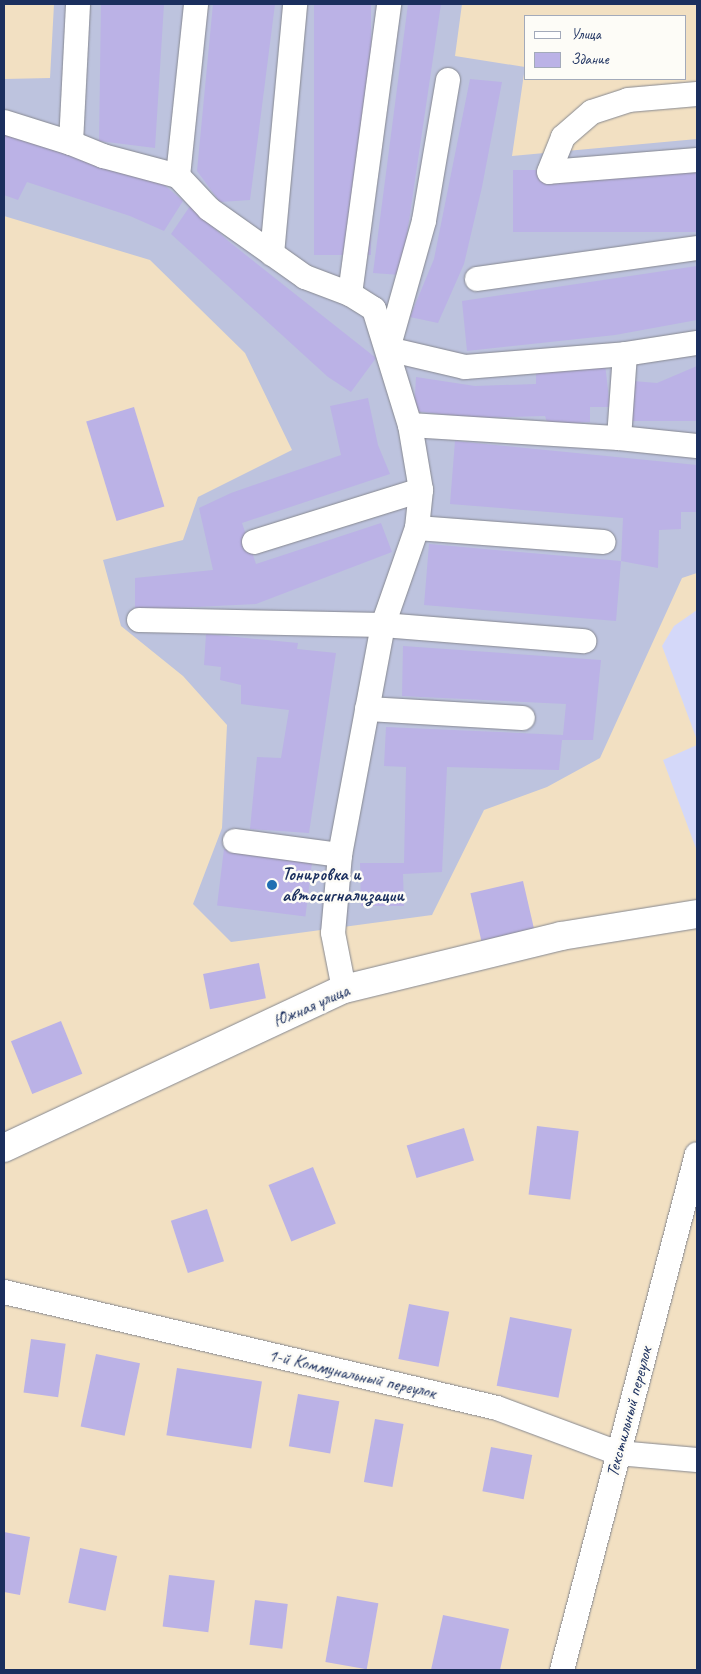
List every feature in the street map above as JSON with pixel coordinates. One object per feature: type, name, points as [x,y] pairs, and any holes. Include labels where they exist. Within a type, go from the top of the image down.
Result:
[{"type":"street","points":[[71,143],[78,4]]},
{"type":"street","points":[[178,176],[196,4]]},
{"type":"street","points":[[272,254],[296,4]]},
{"type":"street","points":[[350,294],[389,4]]},
{"type":"street","points":[[388,349],[424,221],[448,80]]},
{"type":"street","points":[[697,94],[628,100],[592,112],[563,137],[549,172],[697,160]]},
{"type":"street","points":[[4,122],[71,143],[103,156],[178,176],[209,209],[304,277],[350,294],[374,309],[388,349],[410,425],[421,490],[417,528],[383,625],[340,855],[333,932],[344,989]]},
{"type":"street","points":[[477,279],[697,248]]},
{"type":"street","points":[[388,349],[464,367],[625,354],[697,342]]},
{"type":"street","points":[[619,438],[625,354]]},
{"type":"street","points":[[410,425],[619,438],[697,446]]},
{"type":"street","points":[[254,542],[421,490]]},
{"type":"street","points":[[417,528],[603,542]]},
{"type":"street","points":[[139,620],[383,625],[584,641]]},
{"type":"street","points":[[367,709],[524,718]]},
{"type":"street","points":[[235,841],[340,855]]},
{"type":"street","name":"Южная улица","points":[[4,1148],[344,989],[561,936],[697,914]]},
{"type":"street","name":"Текстильный переулок","points":[[562,1670],[697,1154]]},
{"type":"street","name":"1-й Коммунальный переулок","points":[[4,1292],[497,1408],[618,1453],[697,1460]]},
{"type":"shaded area","points":[[54,4],[462,4],[455,56],[524,67],[512,156],[697,139],[697,573],[682,578],[600,758],[547,787],[484,810],[432,915],[231,942],[193,904],[222,828],[227,725],[183,676],[121,626],[103,560],[183,540],[198,497],[292,450],[245,353],[150,260],[4,216],[4,79],[50,78]]},
{"type":"shaded area","points":[[697,610],[697,740],[662,646],[674,626]]},
{"type":"shaded area","points":[[697,745],[697,851],[663,760]]},
{"type":"building","points":[[101,4],[164,4],[155,148],[99,141]]},
{"type":"building","points":[[213,4],[275,4],[250,200],[220,202],[197,171]]},
{"type":"building","points":[[314,4],[371,4],[371,255],[314,255]]},
{"type":"building","points":[[408,4],[441,4],[401,275],[373,273]]},
{"type":"building","points":[[470,79],[502,82],[482,187],[464,264],[438,323],[410,317],[434,259]]},
{"type":"building","points":[[4,131],[163,184],[183,201],[164,231],[130,216],[27,182],[18,200],[4,195]]},
{"type":"building","points":[[513,170],[697,170],[697,232],[513,232]]},
{"type":"building","points":[[190,206],[227,240],[376,358],[351,392],[328,377],[171,234]]},
{"type":"building","points":[[697,266],[697,320],[615,335],[467,351],[462,301]]},
{"type":"building","points":[[605,364],[610,407],[590,407],[590,422],[548,425],[545,416],[475,418],[414,411],[416,377],[475,386],[536,384],[536,373]]},
{"type":"building","points":[[697,366],[697,421],[631,421],[633,381],[657,383]]},
{"type":"building","points":[[368,398],[378,445],[390,474],[242,523],[256,564],[381,523],[392,552],[256,604],[135,610],[135,578],[213,570],[199,508],[231,493],[341,455],[330,406]]},
{"type":"building","points":[[134,407],[164,506],[117,521],[86,422]]},
{"type":"building","points":[[455,441],[697,465],[697,512],[681,512],[681,529],[659,530],[658,568],[621,561],[623,518],[450,504]]},
{"type":"building","points":[[429,544],[621,561],[616,621],[424,605]]},
{"type":"building","points":[[206,634],[298,643],[297,649],[336,653],[309,833],[250,829],[257,757],[281,758],[289,710],[241,704],[241,685],[220,680],[221,667],[204,665]]},
{"type":"building","points":[[403,646],[601,660],[593,740],[562,740],[559,770],[447,767],[442,872],[403,874],[404,906],[361,906],[360,863],[404,863],[406,767],[384,766],[386,727],[563,735],[566,704],[402,696]]},
{"type":"building","points":[[224,849],[312,860],[305,916],[217,906]]},
{"type":"building","points":[[523,881],[534,929],[481,941],[470,893]]},
{"type":"building","points":[[259,963],[266,998],[210,1009],[203,974]]},
{"type":"building","points":[[61,1021],[82,1074],[32,1094],[11,1041]]},
{"type":"building","points":[[537,1126],[579,1131],[570,1200],[529,1194]]},
{"type":"building","points":[[464,1128],[474,1161],[417,1178],[407,1146]]},
{"type":"building","points":[[313,1167],[336,1224],[291,1242],[268,1185]]},
{"type":"building","points":[[207,1209],[224,1261],[188,1273],[171,1221]]},
{"type":"building","points":[[409,1304],[449,1312],[439,1367],[398,1359]]},
{"type":"building","points":[[510,1317],[572,1329],[558,1398],[497,1386]]},
{"type":"building","points":[[31,1339],[66,1344],[58,1397],[23,1392]]},
{"type":"building","points":[[96,1354],[140,1363],[125,1436],[81,1426]]},
{"type":"building","points":[[177,1368],[262,1381],[251,1449],[166,1435]]},
{"type":"building","points":[[298,1394],[339,1401],[330,1453],[289,1446]]},
{"type":"building","points":[[375,1419],[404,1424],[392,1487],[364,1482]]},
{"type":"building","points":[[491,1447],[532,1455],[524,1499],[482,1491]]},
{"type":"building","points":[[4,1532],[30,1537],[20,1595],[4,1592]]},
{"type":"building","points":[[80,1548],[117,1556],[106,1611],[68,1603]]},
{"type":"building","points":[[169,1575],[215,1581],[208,1632],[163,1627]]},
{"type":"building","points":[[337,1596],[378,1603],[367,1669],[325,1662]]},
{"type":"building","points":[[255,1600],[288,1604],[282,1649],[250,1645]]},
{"type":"building","points":[[443,1615],[509,1629],[500,1670],[431,1670]]},
{"type":"place","name":"Тонировка и автосигнализации","points":[[272,885]]}]
